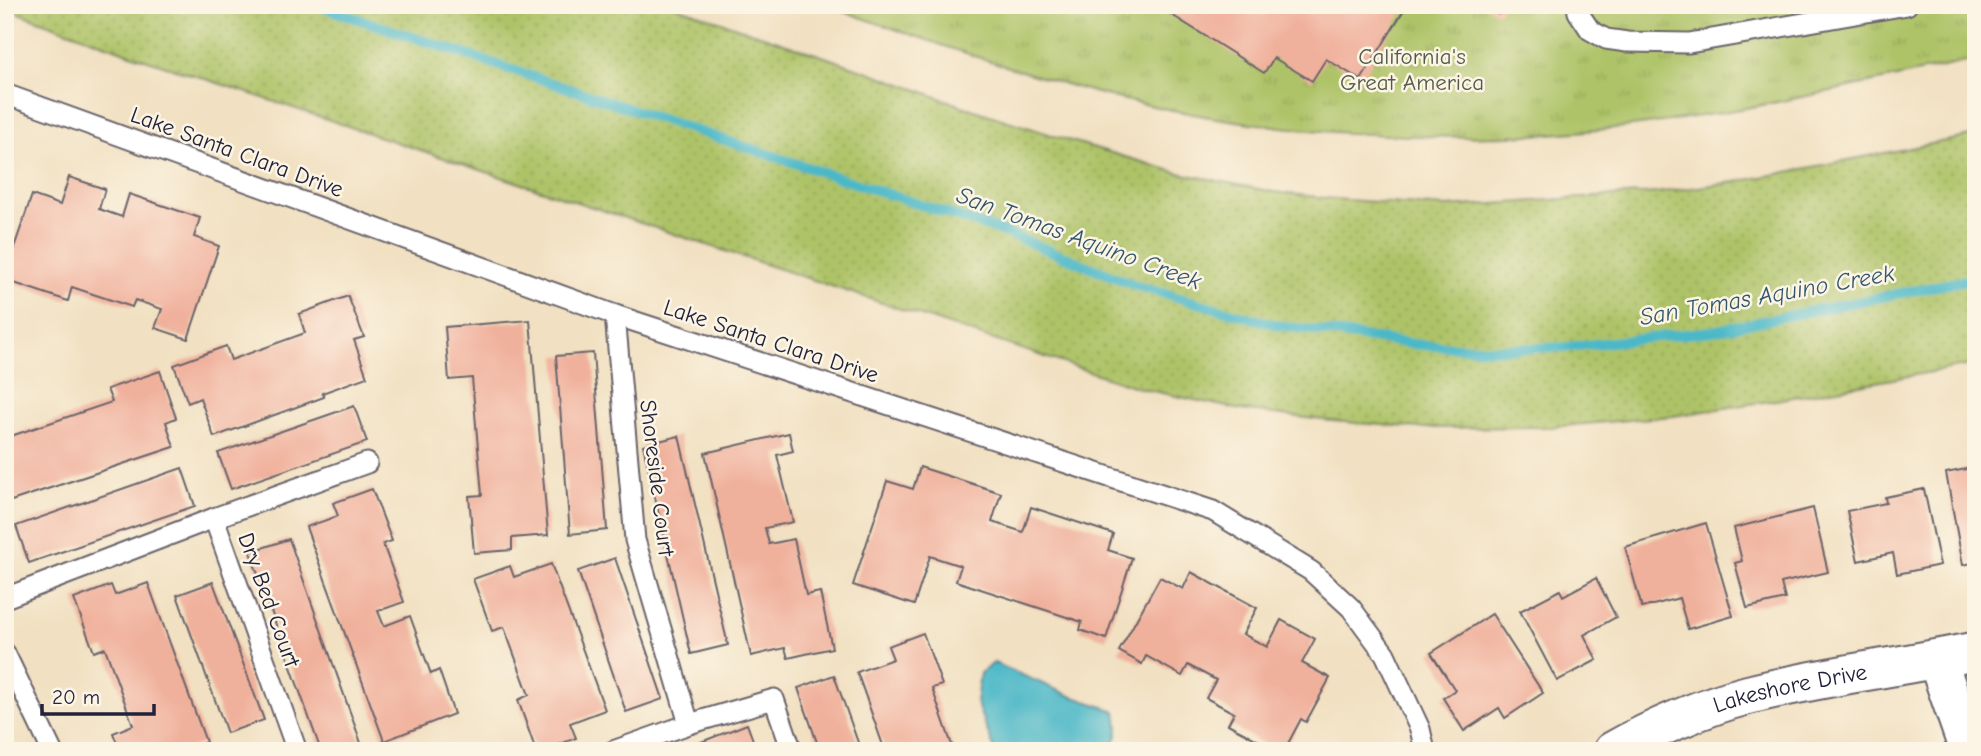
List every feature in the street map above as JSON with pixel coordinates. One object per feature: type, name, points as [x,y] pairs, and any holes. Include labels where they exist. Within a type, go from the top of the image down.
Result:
[{"type":"street","name":"Lakeshore Drive","points":[[1614,751],[1636,738],[1745,695],[1976,651]]},
{"type":"street","points":[[1937,659],[1969,751]]},
{"type":"lane","points":[[1577,5],[1578,12],[1590,30],[1606,39],[1689,43],[1908,5]]},
{"type":"lane","name":"Lake Santa Clara Drive","points":[[5,94],[615,315],[1213,511],[1311,571],[1351,608],[1385,654],[1420,729],[1425,751]]},
{"type":"lane","name":"Shoreside Court","points":[[615,315],[635,540],[689,724]]},
{"type":"lane","points":[[214,518],[367,463]]},
{"type":"lane","name":"Dry Bed Court","points":[[5,597],[214,518],[297,751]]},
{"type":"lane","points":[[5,653],[52,751]]},
{"type":"lane","points":[[614,751],[689,724],[774,699],[792,751]]},
{"type":"green space","points":[[5,5],[672,5],[962,106],[1179,173],[1274,192],[1446,207],[1656,193],[1741,181],[1976,135],[1976,364],[1673,416],[1551,427],[1421,428],[1241,410],[1139,388],[142,58],[5,8]]},
{"type":"green space","name":"California's Great America","points":[[824,5],[1976,5],[1976,60],[1788,100],[1598,130],[1482,137],[1362,134],[1243,122],[1129,101],[1013,69]]},
{"type":"water","points":[[994,663],[1071,696],[1116,711],[1118,733],[1112,746],[1108,751],[995,751],[976,702],[980,673]]},
{"type":"building","points":[[1156,5],[1407,5],[1361,80],[1326,59],[1312,81],[1274,58],[1264,73]]},
{"type":"building","points":[[1485,5],[1503,5],[1498,14]]},
{"type":"building","points":[[69,177],[105,189],[99,209],[122,217],[129,194],[200,218],[194,237],[219,246],[188,339],[155,328],[162,309],[135,300],[132,307],[72,287],[68,301],[5,280],[32,195],[60,205]]},
{"type":"building","points":[[348,296],[364,337],[354,340],[367,377],[322,393],[324,397],[214,437],[200,398],[188,403],[174,365],[226,346],[231,360],[305,333],[299,314]]},
{"type":"building","points":[[530,320],[548,535],[512,538],[512,550],[474,553],[469,496],[482,495],[472,378],[449,380],[445,327]]},
{"type":"building","points":[[593,353],[607,530],[570,534],[556,356]]},
{"type":"building","points":[[160,371],[176,418],[166,422],[174,447],[5,503],[5,438],[112,402],[107,389]]},
{"type":"building","points":[[354,406],[367,442],[231,489],[218,453]]},
{"type":"building","points":[[789,433],[793,451],[777,455],[793,522],[765,528],[769,544],[794,539],[806,595],[820,592],[832,648],[788,658],[785,648],[751,656],[705,453]]},
{"type":"building","points":[[679,436],[728,645],[691,654],[643,445]]},
{"type":"building","points":[[920,467],[1001,493],[992,522],[1023,532],[1031,507],[1113,534],[1108,550],[1132,558],[1106,639],[1080,630],[1082,622],[956,581],[961,566],[930,556],[914,605],[853,585],[887,481],[913,489]]},
{"type":"building","points":[[1976,467],[1976,562],[1963,565],[1946,473]]},
{"type":"building","points":[[182,468],[195,506],[29,563],[16,526]]},
{"type":"building","points":[[372,489],[392,541],[383,544],[404,602],[378,611],[384,626],[410,616],[431,674],[439,670],[454,714],[384,741],[306,527],[338,516],[333,503]]},
{"type":"building","points":[[1924,489],[1940,565],[1897,574],[1893,553],[1858,561],[1847,511],[1886,503],[1885,497]]},
{"type":"building","points":[[1813,508],[1828,572],[1781,583],[1785,599],[1747,608],[1735,563],[1742,561],[1734,528]]},
{"type":"building","points":[[1706,523],[1733,616],[1688,629],[1679,598],[1642,608],[1625,547]]},
{"type":"building","points":[[289,539],[362,746],[349,751],[321,751],[250,552]]},
{"type":"building","points":[[615,558],[663,699],[626,712],[578,571]]},
{"type":"building","points":[[551,564],[605,710],[570,723],[576,738],[543,751],[536,751],[518,700],[529,695],[504,627],[492,631],[473,579],[510,566],[514,577]]},
{"type":"building","points":[[1191,572],[1257,608],[1243,634],[1267,647],[1281,620],[1315,639],[1302,663],[1330,678],[1306,722],[1301,719],[1284,751],[1277,751],[1228,724],[1234,713],[1206,698],[1216,680],[1188,665],[1182,676],[1146,656],[1142,664],[1119,651],[1160,577],[1183,589]]},
{"type":"building","points":[[1596,578],[1616,617],[1584,635],[1597,660],[1557,681],[1520,611],[1560,590],[1563,596]]},
{"type":"building","points":[[213,582],[264,720],[227,733],[177,595]]},
{"type":"building","points":[[148,583],[206,742],[183,751],[120,751],[113,733],[133,725],[105,648],[94,652],[74,599],[111,585],[115,595]]},
{"type":"building","points":[[1492,614],[1543,693],[1505,718],[1499,708],[1464,731],[1443,698],[1455,690],[1431,653]]},
{"type":"building","points":[[923,633],[942,685],[932,688],[954,751],[885,751],[857,672],[893,659],[888,646]]},
{"type":"building","points":[[834,675],[861,751],[820,751],[798,688]]},
{"type":"building","points":[[747,724],[757,751],[678,751]]},
{"type":"waterway","name":"San Tomas Aquino Creek","points":[[316,5],[1009,234],[1137,286],[1277,325],[1421,345],[1494,349],[1567,347],[1712,331],[1976,278]]}]
